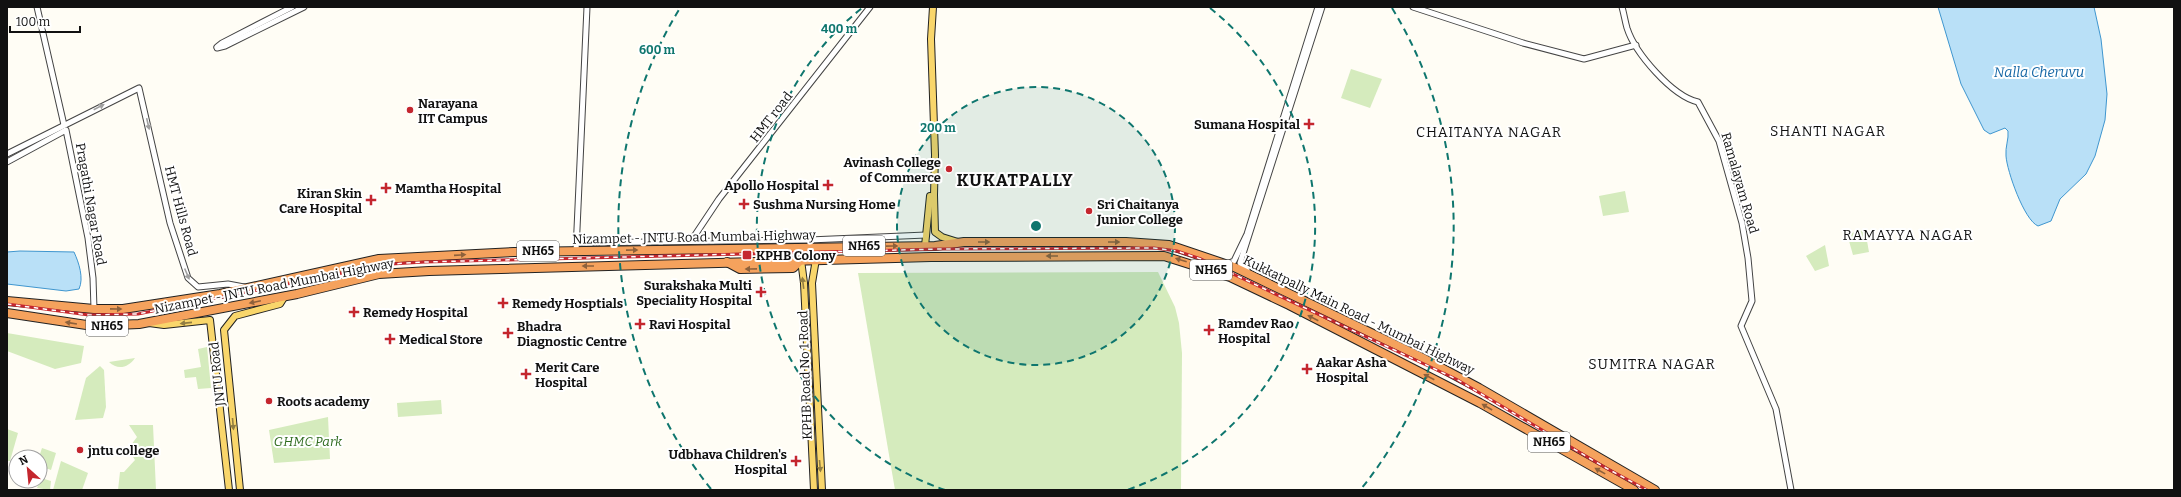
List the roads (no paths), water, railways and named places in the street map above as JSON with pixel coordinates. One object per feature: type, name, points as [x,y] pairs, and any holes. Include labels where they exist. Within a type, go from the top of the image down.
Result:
[{"type":"highway","points":[[817,240],[826,247]]},
{"type":"highway","name":"Kukkatpally Main Road - Mumbai Highway","points":[[928,246],[964,242],[1126,242],[1169,245],[1227,264],[1419,356],[1479,388],[1655,490]]},
{"type":"highway","points":[[1069,242],[1069,256]]},
{"type":"highway","points":[[1090,256],[1091,242]]},
{"type":"highway","name":"Nizampet - JNTU Road Mumbai Highway","points":[[7,301],[94,309],[123,309],[198,299],[379,259],[514,252],[576,247],[928,246]]},
{"type":"highway","points":[[441,270],[440,262],[444,256]]},
{"type":"highway","name":"Kukkatpally Main Road - Mumbai Highway","points":[[931,257],[1164,256],[1177,259],[1230,277],[1472,399],[1634,490]]},
{"type":"highway","points":[[425,257],[430,262],[429,271]]},
{"type":"highway","name":"Nizampet - JNTU Road Mumbai Highway","points":[[10,314],[93,326],[149,323],[285,296],[379,274],[441,270],[725,261],[798,265],[816,259],[931,257]]},
{"type":"highway","points":[[10,314],[10,306],[16,302]]},
{"type":"highway","points":[[1472,399],[1479,388]]},
{"type":"main road","points":[[928,246],[926,235],[932,155],[927,42],[930,7]]},
{"type":"main road","points":[[933,7],[931,39],[935,155],[935,232],[942,237],[964,242]]},
{"type":"main road","name":"KPHB Road No 1 Road","points":[[816,259],[812,283],[822,490]]},
{"type":"main road","name":"KPHB Road No 1 Road","points":[[798,265],[804,284],[814,490]]},
{"type":"main road","name":"JNTU Road","points":[[240,490],[224,330],[235,316],[280,304],[285,296]]},
{"type":"main road","name":"JNTU Road","points":[[149,323],[164,325],[210,320],[229,490]]},
{"type":"main road","points":[[212,334],[218,328],[224,330]]},
{"type":"main road","points":[[221,412],[232,411]]},
{"type":"street","points":[[7,154],[64,125],[37,7]]},
{"type":"street","points":[[292,7],[222,43],[216,48],[225,46],[304,7]]},
{"type":"street","points":[[587,7],[576,247],[691,242],[817,240],[926,235]]},
{"type":"street","name":"HMT road","points":[[691,242],[719,199],[870,7]]},
{"type":"street","points":[[1227,264],[1234,261],[1247,234],[1318,7]]},
{"type":"street","points":[[1275,287],[1271,281],[1244,268],[1240,263],[1322,7]]},
{"type":"street","points":[[1413,7],[1523,43],[1584,59],[1636,45]]},
{"type":"street","name":"Ramalayam Road","points":[[1622,7],[1627,29],[1636,45],[1657,74],[1685,97],[1698,102],[1719,141],[1742,223],[1748,258],[1752,301],[1741,326],[1776,409],[1791,490]]},
{"type":"street","name":"HMT Hills Road","points":[[64,125],[140,88],[170,223],[188,278],[198,287],[228,284],[249,288]]},
{"type":"street","name":"Pragathi Nagar Road","points":[[7,162],[63,131],[67,131],[88,238],[93,278],[94,309]]},
{"type":"water","name":"Nalla Cheruvu","points":[[1938,7],[2094,7],[2101,39],[2107,94],[2105,120],[2095,156],[2086,174],[2060,199],[2051,221],[2038,226],[2027,215],[2009,172],[2006,153],[2008,131],[2005,128],[1990,134],[1984,130],[1961,84]]},
{"type":"water","points":[[7,252],[74,252],[81,275],[79,289],[66,291],[7,284]]},
{"type":"railway","points":[[7,304],[89,315],[138,314],[391,264],[425,262],[939,249],[1154,248],[1177,251],[1201,259],[1456,379],[1606,468],[1647,490]]},
{"type":"place","name":"Narayana IIT Campus","points":[[410,110]]},
{"type":"place","name":"Sumana Hospital","points":[[1309,124]]},
{"type":"place","name":"Avinash College of Commerce","points":[[949,169]]},
{"type":"place","name":"Apollo Hospital","points":[[828,185]]},
{"type":"place","name":"Mamtha Hospital","points":[[386,188]]},
{"type":"place","name":"Kiran Skin Care Hospital","points":[[371,200]]},
{"type":"place","name":"Sushma Nursing Home","points":[[744,204]]},
{"type":"place","name":"Sri Chaitanya Junior College","points":[[1089,211]]},
{"type":"place","name":"KPHB Colony","points":[[747,255]]},
{"type":"place","name":"Surakshaka Multi Speciality Hospital","points":[[761,292]]},
{"type":"place","name":"Remedy Hosptials","points":[[503,303]]},
{"type":"place","name":"Remedy Hospital","points":[[354,312]]},
{"type":"place","name":"Ravi Hospital","points":[[640,324]]},
{"type":"place","name":"Ramdev Rao Hospital","points":[[1209,330]]},
{"type":"place","name":"Bhadra Diagnostic Centre","points":[[508,333]]},
{"type":"place","name":"Medical Store","points":[[390,339]]},
{"type":"place","name":"Aakar Asha Hospital","points":[[1307,369]]},
{"type":"place","name":"Merit Care Hospital","points":[[526,374]]},
{"type":"place","name":"Roots academy","points":[[269,401]]},
{"type":"place","name":"jntu college","points":[[80,450]]},
{"type":"place","name":"Udbhava Children's Hospital","points":[[796,461]]},
{"type":"district","name":"SHANTI NAGAR","points":[[1828,131]]},
{"type":"district","name":"CHAITANYA NAGAR","points":[[1489,132]]},
{"type":"district","name":"KUKATPALLY","points":[[1015,180]]},
{"type":"district","name":"RAMAYYA NAGAR","points":[[1908,235]]},
{"type":"district","name":"SUMITRA NAGAR","points":[[1652,364]]},
{"type":"park label","name":"GHMC Park","points":[[308,441]]}]
